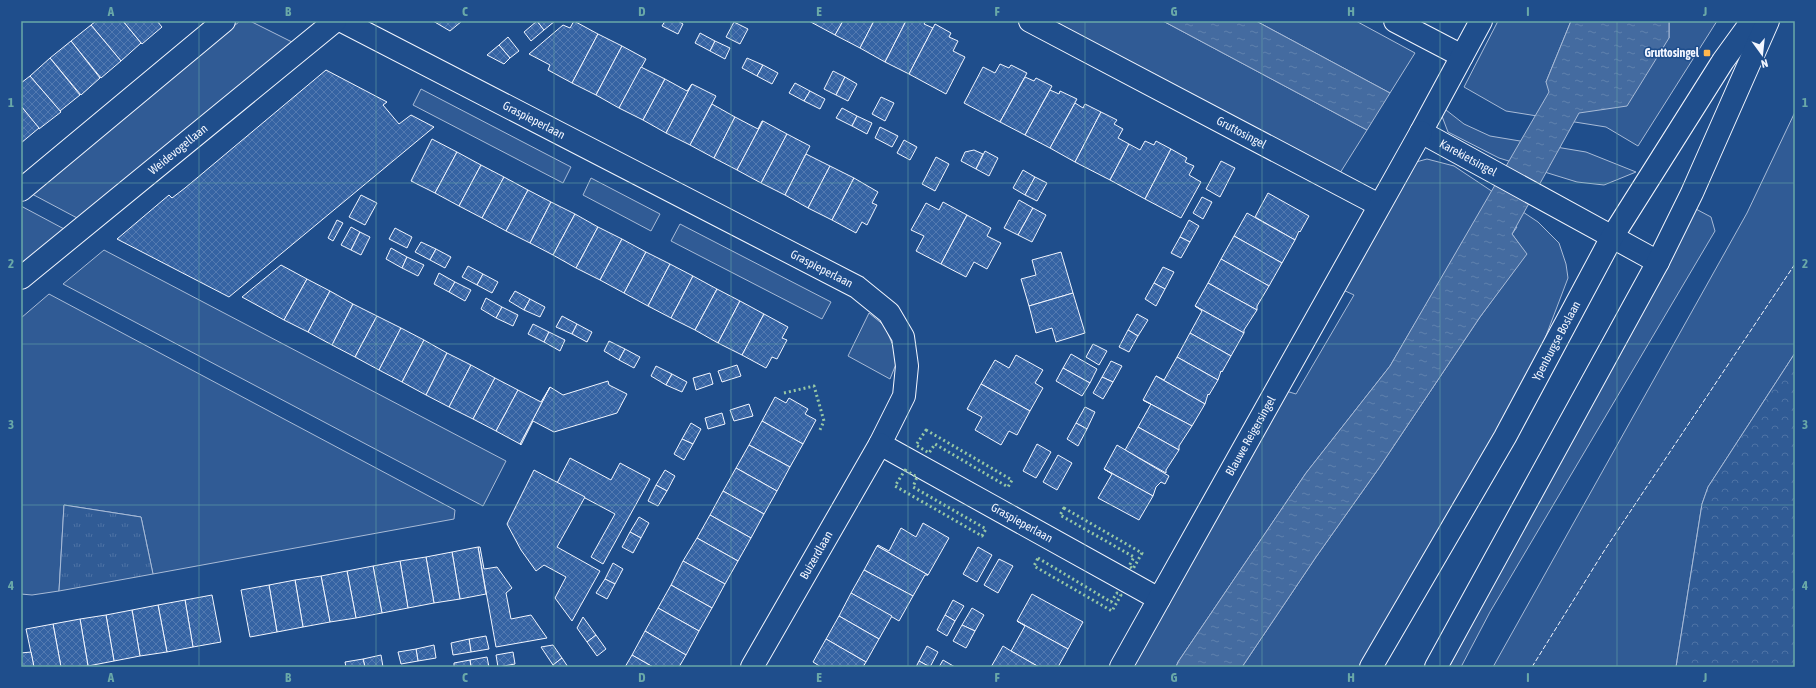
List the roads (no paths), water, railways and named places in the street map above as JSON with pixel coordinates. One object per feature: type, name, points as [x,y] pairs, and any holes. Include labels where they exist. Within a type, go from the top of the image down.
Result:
[{"type":"street","points":[[21,190],[224,21]]},
{"type":"street","name":"Weidevogellaan","points":[[21,278],[334,21]]},
{"type":"street","name":"Graspieperlaan","points":[[342,21],[857,287],[889,313],[903,337],[907,366],[904,396],[880,444],[1159,599]]},
{"type":"street","name":"Gruttosingel","points":[[1030,21],[1379,205]]},
{"type":"street","points":[[1395,21],[1462,56]]},
{"type":"street","points":[[1379,205],[1421,132],[1481,21]]},
{"type":"street","name":"Ypenburgse Boslaan","points":[[1371,667],[1505,437],[1612,237],[1723,61],[1752,21]]},
{"type":"street","points":[[1436,667],[1658,262],[1692,192],[1768,21]]},
{"type":"street","name":"Karekietsingel","points":[[1421,132],[1658,262]]},
{"type":"street","name":"Blauwe Reigersingel","points":[[1121,667],[1379,205]]},
{"type":"street","name":"Buizerdlaan","points":[[752,667],[880,444]]},
{"type":"water","points":[[1163,21],[1256,21],[1390,93],[1367,130]]},
{"type":"water","points":[[1571,21],[1669,21],[1669,38],[1627,106],[1579,113],[1512,234],[1527,254],[1480,317],[1379,468],[1316,557],[1242,667],[1176,667],[1306,473],[1390,366],[1549,92],[1546,82]]},
{"type":"place","name":"Gruttosingel","points":[[1707,53]]}]
